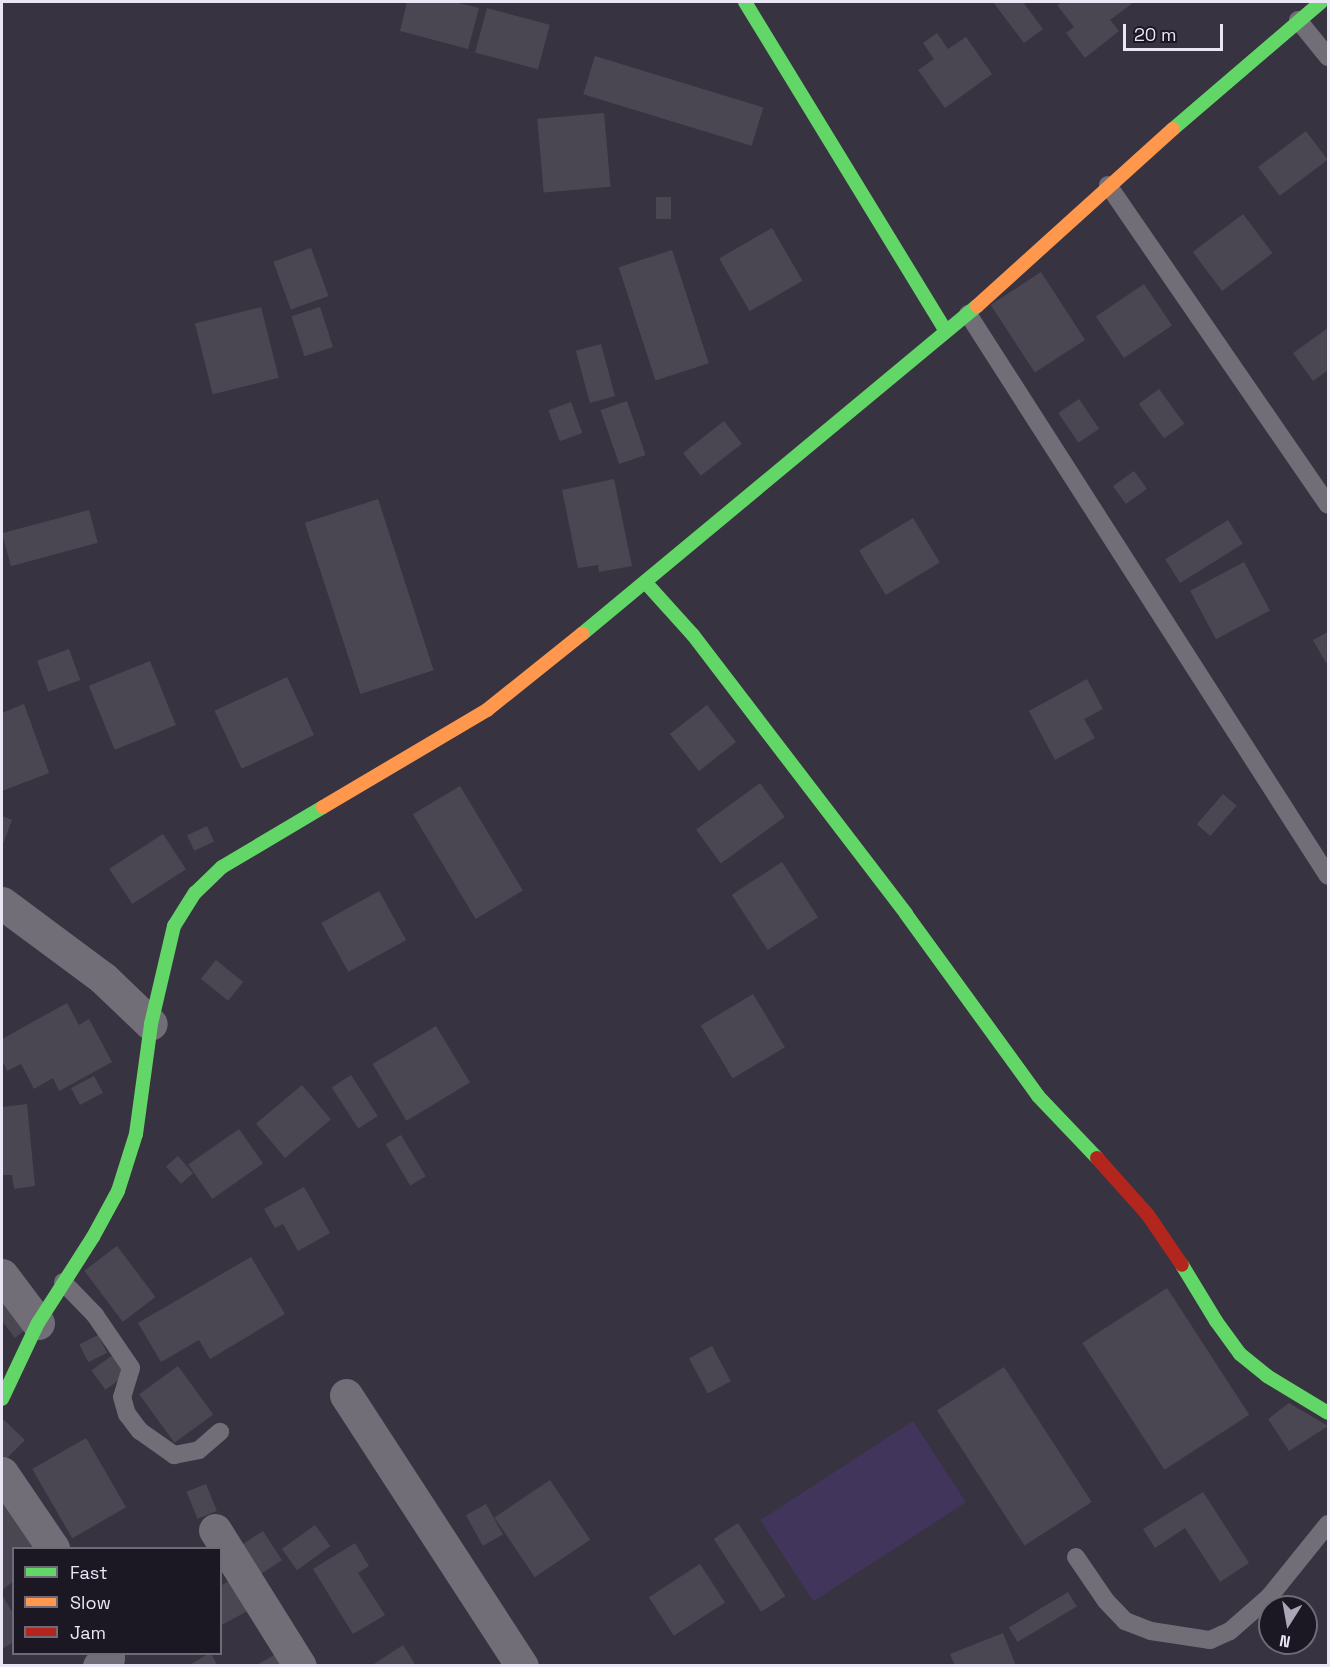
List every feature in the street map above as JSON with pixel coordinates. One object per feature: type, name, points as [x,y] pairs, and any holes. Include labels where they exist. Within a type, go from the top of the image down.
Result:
[{"type":"street","points":[[745,2],[945,330]]},
{"type":"street","points":[[2,1399],[38,1323],[93,1237],[118,1191],[136,1134],[151,1024],[174,926],[195,893],[222,867],[487,710],[646,583],[945,330],[968,314],[1108,185],[1321,2]]},
{"type":"street","points":[[646,583],[693,635],[906,914],[1038,1096],[1148,1215],[1240,1354],[1267,1376],[1329,1413]]},
{"type":"street","points":[[2,903],[103,978],[151,1024]]},
{"type":"street","points":[[2,1275],[38,1323]]},
{"type":"street","points":[[345,1395],[522,1665]]},
{"type":"street","points":[[2,1473],[52,1547]]},
{"type":"street","points":[[214,1530],[300,1665]]},
{"type":"lane","points":[[1298,20],[1329,57]]},
{"type":"lane","points":[[1108,185],[1329,505]]},
{"type":"lane","points":[[968,314],[1329,876]]},
{"type":"lane","points":[[63,1281],[95,1315],[131,1368],[122,1397],[127,1414],[140,1431],[174,1455],[199,1450],[220,1432]]},
{"type":"lane","points":[[1076,1557],[1106,1601],[1125,1621],[1151,1631],[1210,1641],[1230,1631],[1269,1597],[1329,1524]]},
{"type":"shaded area","points":[[913,1421],[966,1502],[813,1601],[760,1520]]},
{"type":"building","points":[[407,2],[455,2],[479,8],[468,49],[400,31]]},
{"type":"building","points":[[993,2],[1023,2],[1043,29],[1024,43]]},
{"type":"building","points":[[1062,2],[1134,2],[1110,20],[1119,31],[1085,58],[1066,33],[1074,27],[1057,5]]},
{"type":"building","points":[[487,8],[550,25],[538,69],[475,52]]},
{"type":"building","points":[[937,33],[948,49],[966,37],[992,74],[945,108],[918,70],[934,59],[923,43]]},
{"type":"building","points":[[595,56],[763,107],[752,146],[583,94]]},
{"type":"building","points":[[604,113],[610,187],[544,193],[537,119]]},
{"type":"building","points":[[1306,131],[1328,160],[1280,196],[1258,167]]},
{"type":"building","points":[[656,197],[671,197],[671,219],[656,219]]},
{"type":"building","points":[[1243,214],[1272,253],[1222,291],[1193,252]]},
{"type":"building","points":[[772,228],[802,281],[750,311],[719,258]]},
{"type":"building","points":[[311,248],[328,296],[291,310],[273,262]]},
{"type":"building","points":[[672,250],[709,363],[656,380],[619,267]]},
{"type":"building","points":[[1041,272],[1085,340],[1035,373],[991,305]]},
{"type":"building","points":[[1144,284],[1172,325],[1124,358],[1096,316]]},
{"type":"building","points":[[261,307],[279,378],[213,394],[195,323]]},
{"type":"building","points":[[320,307],[333,347],[304,356],[291,316]]},
{"type":"building","points":[[1328,328],[1328,370],[1313,381],[1293,353]]},
{"type":"building","points":[[601,344],[615,396],[590,403],[576,351]]},
{"type":"building","points":[[1159,389],[1184,424],[1164,438],[1139,404]]},
{"type":"building","points":[[1079,399],[1099,429],[1078,443],[1058,413]]},
{"type":"building","points":[[627,401],[646,455],[619,464],[601,410]]},
{"type":"building","points":[[571,402],[582,433],[560,441],[548,410]]},
{"type":"building","points":[[724,421],[742,444],[701,476],[683,453]]},
{"type":"building","points":[[1134,471],[1147,489],[1126,504],[1113,486]]},
{"type":"building","points":[[614,479],[632,566],[599,572],[598,565],[578,568],[562,490]]},
{"type":"building","points":[[378,499],[434,670],[360,694],[305,523]]},
{"type":"building","points":[[89,510],[98,543],[11,566],[2,533]]},
{"type":"building","points":[[913,518],[940,563],[886,595],[859,550]]},
{"type":"building","points":[[1228,520],[1243,544],[1180,583],[1165,559]]},
{"type":"building","points":[[1244,562],[1270,611],[1216,639],[1190,591]]},
{"type":"building","points":[[1328,632],[1328,661],[1326,663],[1313,640]]},
{"type":"building","points":[[69,649],[80,680],[48,692],[37,661]]},
{"type":"building","points":[[150,661],[176,725],[115,750],[89,686]]},
{"type":"building","points":[[287,677],[314,735],[242,769],[214,711]]},
{"type":"building","points":[[1087,679],[1103,709],[1084,719],[1095,738],[1055,760],[1029,711]]},
{"type":"building","points":[[24,704],[49,773],[2,791],[2,713]]},
{"type":"building","points":[[707,705],[736,742],[699,771],[670,734]]},
{"type":"building","points":[[760,783],[785,817],[721,863],[696,829]]},
{"type":"building","points":[[460,786],[523,891],[476,919],[413,814]]},
{"type":"building","points":[[1223,794],[1237,806],[1210,836],[1197,824]]},
{"type":"building","points":[[2,816],[12,820],[3,844],[2,843]]},
{"type":"building","points":[[207,826],[214,841],[194,851],[187,835]]},
{"type":"building","points":[[163,834],[186,869],[132,904],[109,869]]},
{"type":"building","points":[[782,862],[818,917],[768,950],[732,895]]},
{"type":"building","points":[[379,891],[406,940],[348,972],[321,923]]},
{"type":"building","points":[[216,960],[243,982],[228,1001],[201,979]]},
{"type":"building","points":[[753,994],[785,1047],[733,1079],[701,1025]]},
{"type":"building","points":[[67,1003],[79,1025],[89,1019],[112,1062],[59,1091],[53,1078],[34,1089],[21,1064],[7,1071],[2,1060],[2,1039]]},
{"type":"building","points":[[436,1026],[470,1083],[407,1121],[373,1064]]},
{"type":"building","points":[[351,1075],[378,1116],[358,1129],[332,1088]]},
{"type":"building","points":[[94,1076],[103,1093],[80,1105],[71,1088]]},
{"type":"building","points":[[302,1085],[331,1119],[285,1158],[256,1124]]},
{"type":"building","points":[[27,1104],[35,1186],[14,1189],[12,1175],[2,1175],[2,1107]]},
{"type":"building","points":[[239,1129],[263,1163],[212,1199],[188,1165]]},
{"type":"building","points":[[401,1135],[426,1176],[410,1185],[386,1144]]},
{"type":"building","points":[[178,1156],[193,1173],[181,1184],[166,1166]]},
{"type":"building","points":[[304,1187],[330,1233],[298,1251],[283,1224],[275,1228],[264,1209]]},
{"type":"building","points":[[117,1246],[156,1297],[123,1322],[84,1271]]},
{"type":"building","points":[[251,1257],[285,1314],[210,1359],[199,1340],[161,1362],[138,1323]]},
{"type":"building","points":[[2,1288],[36,1321],[15,1338],[2,1321]]},
{"type":"building","points":[[1167,1288],[1249,1415],[1165,1470],[1082,1343]]},
{"type":"building","points":[[98,1335],[107,1353],[88,1362],[79,1345]]},
{"type":"building","points":[[712,1346],[731,1381],[708,1394],[689,1358]]},
{"type":"building","points":[[114,1354],[128,1373],[105,1390],[91,1370]]},
{"type":"building","points":[[178,1366],[213,1415],[174,1443],[139,1394]]},
{"type":"building","points":[[1004,1367],[1092,1502],[1025,1546],[937,1411]]},
{"type":"building","points":[[1289,1403],[1328,1426],[1289,1451],[1268,1419]]},
{"type":"building","points":[[4,1420],[25,1440],[3,1462],[2,1423]]},
{"type":"building","points":[[86,1438],[126,1507],[72,1538],[32,1469]]},
{"type":"building","points":[[550,1480],[590,1540],[535,1577],[494,1517]]},
{"type":"building","points":[[206,1484],[217,1511],[197,1519],[187,1492]]},
{"type":"building","points":[[2,1492],[43,1547],[12,1547],[12,1582],[3,1589]]},
{"type":"building","points":[[1203,1492],[1249,1563],[1220,1582],[1185,1528],[1155,1548],[1143,1529]]},
{"type":"building","points":[[486,1504],[503,1535],[483,1546],[466,1515]]},
{"type":"building","points":[[738,1523],[785,1596],[761,1612],[714,1539]]},
{"type":"building","points":[[315,1525],[330,1546],[297,1570],[282,1549]]},
{"type":"building","points":[[263,1531],[282,1560],[259,1576],[240,1546]]},
{"type":"building","points":[[355,1543],[369,1566],[358,1573],[385,1615],[353,1634],[313,1569]]},
{"type":"building","points":[[700,1564],[725,1603],[674,1636],[649,1597]]},
{"type":"building","points":[[236,1577],[253,1608],[222,1625],[222,1585]]},
{"type":"building","points":[[1068,1592],[1077,1607],[1018,1642],[1009,1628]]},
{"type":"building","points":[[2,1595],[12,1612],[12,1643],[2,1649]]},
{"type":"building","points":[[1003,1633],[1016,1666],[955,1666],[950,1654]]},
{"type":"building","points":[[403,1645],[416,1666],[371,1666]]},
{"type":"building","points":[[281,1651],[289,1666],[255,1666]]},
{"type":"building","points":[[206,1655],[212,1655],[218,1666],[188,1666]]},
{"type":"traffic: fast","points":[[745,2],[945,330]]},
{"type":"traffic: fast","points":[[1173,129],[1321,2]]},
{"type":"traffic: fast","points":[[582,634],[977,306]]},
{"type":"traffic: fast","points":[[646,583],[693,635],[906,914],[1038,1096],[1097,1158]]},
{"type":"traffic: fast","points":[[2,1399],[38,1323],[93,1237],[118,1191],[136,1134],[151,1024],[174,926],[195,893],[222,867],[323,807]]},
{"type":"traffic: fast","points":[[1182,1265],[1216,1321],[1240,1354],[1267,1376],[1328,1413]]},
{"type":"traffic: slow","points":[[977,306],[1173,129]]},
{"type":"traffic: slow","points":[[323,807],[487,710],[582,634]]},
{"type":"traffic: jam","points":[[1097,1158],[1148,1215],[1182,1265]]}]
